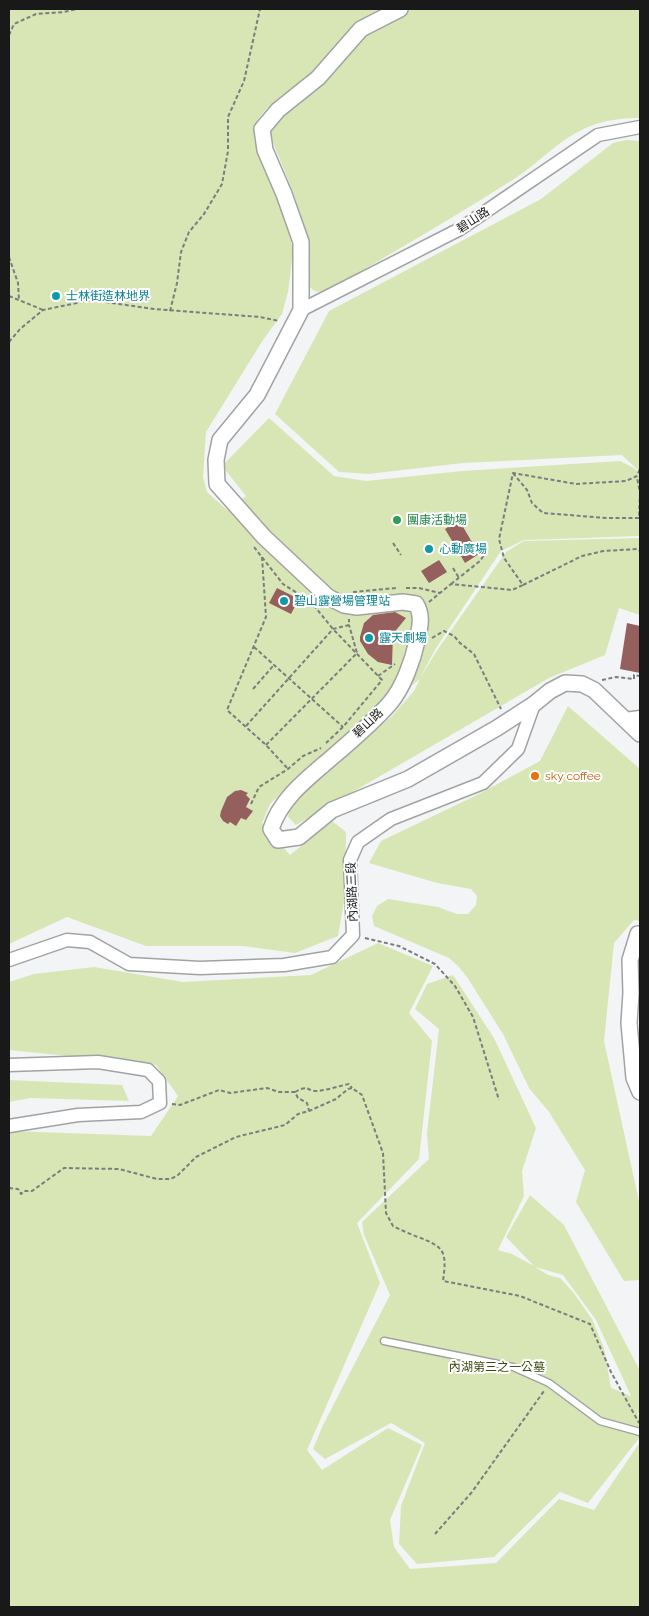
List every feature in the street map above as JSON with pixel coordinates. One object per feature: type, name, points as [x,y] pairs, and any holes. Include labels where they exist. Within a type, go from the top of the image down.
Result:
[{"type":"street","points":[[400,9],[361,29],[318,78],[278,110],[262,129],[265,150],[284,194],[301,242],[301,310],[257,395],[220,440],[216,460],[217,484],[264,537],[328,597],[350,606],[403,602],[416,604],[420,609]]},
{"type":"street","name":"碧山路","points":[[301,310],[460,229],[598,135],[640,127]]},
{"type":"street","name":"碧山路","points":[[420,609],[419,632],[408,673],[391,702],[295,789],[275,816],[271,829],[278,840],[299,837],[332,810],[408,779],[497,728],[534,704],[550,691],[565,683],[582,684]]},
{"type":"street","points":[[582,684],[594,690],[633,718],[640,734]]},
{"type":"street","name":"內湖路三段","points":[[9,960],[67,940],[90,942],[129,964],[200,968],[284,965],[332,957],[353,935],[350,860],[358,842],[391,819],[483,783],[518,749],[534,704]]},
{"type":"street","points":[[640,934],[638,934],[630,960],[631,993],[629,1023],[634,1078],[640,1092]]},
{"type":"street","points":[[9,1065],[98,1062],[148,1070],[159,1081],[160,1103],[141,1112],[78,1115],[9,1126]]},
{"type":"lane","points":[[384,1341],[513,1366],[549,1383],[600,1421],[640,1432]]},
{"type":"path","points":[[9,35],[14,24],[36,14],[77,9]]},
{"type":"path","points":[[170,311],[177,283],[181,252],[189,232],[204,214],[222,184],[228,151],[228,117],[244,81],[260,9]]},
{"type":"path","points":[[9,257],[18,283],[19,300]]},
{"type":"path","points":[[9,296],[43,310]]},
{"type":"path","points":[[9,342],[20,329],[43,310],[91,300],[170,311],[260,317],[294,324]]},
{"type":"path","points":[[513,473],[527,490],[532,504],[543,513],[607,518],[640,518],[640,493],[637,476],[640,468]]},
{"type":"path","points":[[513,473],[576,484],[626,481],[637,476]]},
{"type":"path","points":[[513,473],[499,539],[504,558],[523,585]]},
{"type":"path","points":[[393,543],[401,555]]},
{"type":"path","points":[[251,544],[283,584],[311,602],[333,629],[382,680],[342,728],[321,748],[303,756],[288,769],[259,787],[251,804]]},
{"type":"path","points":[[420,609],[480,561],[488,549]]},
{"type":"path","points":[[451,584],[512,590],[582,556],[603,551],[637,549],[640,551]]},
{"type":"path","points":[[262,557],[266,617],[227,710],[266,745],[288,769]]},
{"type":"path","points":[[453,568],[459,578]]},
{"type":"path","points":[[357,653],[349,626],[350,592],[386,588],[419,588],[440,593]]},
{"type":"path","points":[[246,726],[333,629],[349,626]]},
{"type":"path","points":[[430,632],[430,639],[444,631],[454,636],[460,644],[474,654],[502,708],[494,714]]},
{"type":"path","points":[[254,647],[342,728]]},
{"type":"path","points":[[266,745],[357,653]]},
{"type":"path","points":[[378,676],[397,663]]},
{"type":"path","points":[[254,689],[274,665]]},
{"type":"path","points":[[582,684],[616,677],[634,679],[634,675],[640,676]]},
{"type":"path","points":[[353,935],[400,946],[435,964],[454,986],[473,1017],[500,1100]]},
{"type":"path","points":[[160,1103],[180,1104],[219,1090],[230,1093],[267,1088],[279,1092],[295,1092],[302,1088],[315,1091],[349,1084],[362,1095],[383,1153],[386,1213],[393,1226],[437,1245],[443,1252],[446,1264],[444,1281],[520,1296],[590,1324],[611,1372],[640,1425]]},
{"type":"path","points":[[9,1188],[18,1189],[21,1194],[24,1191],[32,1191],[64,1168],[119,1169],[157,1179],[170,1179],[177,1176],[196,1157],[236,1137],[285,1125],[298,1114],[310,1111],[336,1099],[352,1088]]},
{"type":"path","points":[[295,1092],[298,1098],[307,1103],[310,1111]]},
{"type":"path","points":[[435,1534],[472,1492],[549,1383]]},
{"type":"green space","points":[[9,9],[380,9],[362,21],[322,66],[265,110],[256,126],[254,140],[276,190],[288,226],[293,252],[288,292],[282,314],[263,340],[206,432],[203,477],[207,492],[227,510],[246,496],[222,466],[269,418],[334,476],[366,481],[462,471],[620,461],[634,468],[640,474],[640,536],[524,540],[501,551],[436,648],[420,678],[506,552],[524,541],[640,538],[640,615],[619,608],[605,655],[549,678],[296,825],[288,817],[292,801],[392,716],[414,691],[420,679],[302,773],[270,804],[262,823],[290,855],[332,821],[346,832],[345,896],[338,936],[295,953],[243,946],[146,946],[67,917],[9,944]]},
{"type":"green space","points":[[413,9],[640,9],[640,118],[607,121],[578,132],[560,143],[526,171],[448,220],[331,289],[320,292],[315,291],[308,283],[306,238],[303,225],[270,135],[271,125],[361,37],[393,17]]},
{"type":"green space","points":[[626,140],[640,141],[640,472],[622,455],[463,463],[368,474],[339,472],[275,414],[329,311],[541,199],[613,143]]},
{"type":"green space","points":[[568,706],[640,769],[640,921],[634,920],[614,943],[604,1041],[640,1206],[640,1280],[624,1281],[576,1202],[585,1170],[549,1112],[529,1088],[503,1034],[467,977],[449,958],[374,926],[372,916],[377,906],[388,899],[438,907],[457,914],[468,914],[476,905],[477,896],[471,889],[437,883],[369,863],[381,841],[477,795],[540,761]]},
{"type":"green space","points":[[378,943],[433,966],[409,1013],[432,1041],[419,1159],[357,1223],[380,1283],[307,1450],[322,1470],[388,1428],[422,1445],[390,1520],[394,1547],[410,1569],[496,1563],[559,1499],[594,1510],[640,1442],[640,1607],[9,1607],[9,1131],[151,1136],[178,1096],[156,1065],[9,1050],[9,982],[34,974],[94,967],[183,982],[311,975]]},
{"type":"green space","name":"內湖第三之一公墓","points":[[453,975],[494,1038],[536,1128],[522,1171],[524,1196],[498,1250],[512,1254],[534,1266],[506,1237],[530,1195],[564,1225],[640,1371],[640,1416],[636,1408],[640,1420],[640,1437],[588,1503],[560,1492],[494,1557],[417,1564],[399,1544],[401,1506],[425,1443],[391,1423],[325,1459],[313,1449],[323,1425],[390,1295],[364,1235],[362,1222],[429,1159],[427,1133],[439,1029],[415,1009],[427,984]],"holes":[[[535,1267],[563,1275],[596,1320],[631,1396],[611,1388],[604,1348],[592,1319],[573,1292],[560,1278],[548,1275]]]},
{"type":"green space","points":[[9,1080],[122,1085],[129,1101],[30,1098],[9,1102]]},
{"type":"building","points":[[459,520],[479,554],[465,563],[445,529]]},
{"type":"building","points":[[439,560],[447,572],[429,583],[421,571]]},
{"type":"building","name":"碧山露營場管理站","points":[[277,588],[299,599],[291,614],[269,603]]},
{"type":"building","name":"露天劇場","points":[[395,612],[406,618],[393,634],[392,665],[378,662],[368,654],[360,641],[360,637],[364,623],[373,615]]},
{"type":"building","points":[[627,623],[640,626],[640,673],[620,669]]},
{"type":"building","points":[[241,790],[248,793],[246,795],[250,799],[246,807],[253,811],[246,820],[241,818],[236,826],[230,822],[228,824],[220,816],[221,811],[227,797],[235,791]]},
{"type":"place","name":"士林街造林地界","points":[[56,296]]},
{"type":"place","name":"團康活動場","points":[[397,520]]},
{"type":"place","name":"心動廣場","points":[[429,549]]},
{"type":"place","name":"碧山露營場管理站","points":[[284,601]]},
{"type":"place","name":"露天劇場","points":[[369,638]]},
{"type":"place","name":"sky coffee","points":[[535,776]]}]
